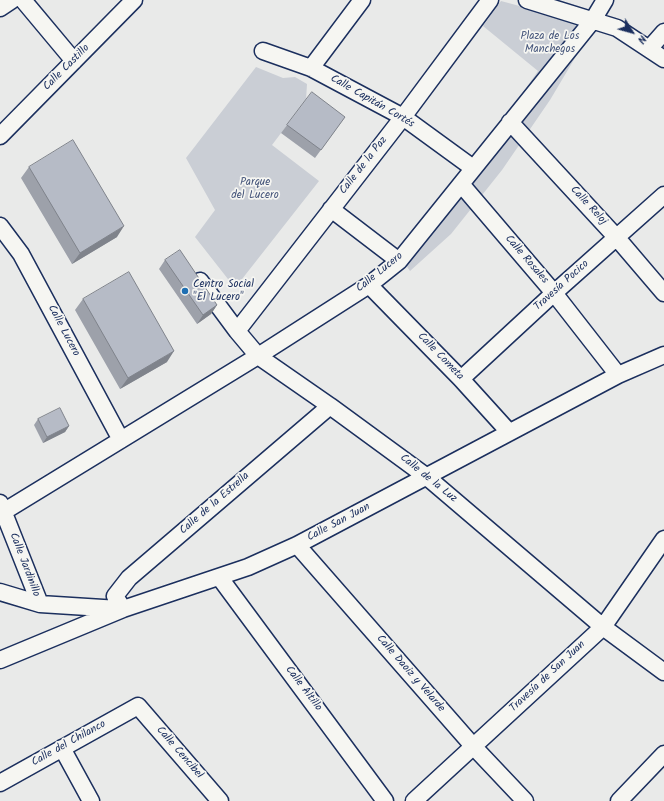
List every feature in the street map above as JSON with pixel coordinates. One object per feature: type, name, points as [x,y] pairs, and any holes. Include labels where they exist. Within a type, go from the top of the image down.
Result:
[{"type":"street","points":[[0,8],[12,0]]},
{"type":"street","points":[[23,0],[74,61]]},
{"type":"street","name":"Calle Castillo","points":[[0,135],[134,0]]},
{"type":"street","points":[[311,68],[362,0]]},
{"type":"street","name":"Calle de la Paz","points":[[237,331],[403,117],[490,0]]},
{"type":"street","points":[[527,0],[617,28],[664,59]]},
{"type":"street","name":"Calle Lucero","points":[[1,510],[121,440],[258,356],[369,285],[399,261],[593,20],[605,0]]},
{"type":"street","points":[[649,49],[664,32]]},
{"type":"street","name":"Calle Capitán Cortés","points":[[263,51],[311,68],[403,117],[473,168]]},
{"type":"street","name":"Calle Reloj","points":[[510,122],[618,238],[664,293]]},
{"type":"street","name":"Calle Rosales","points":[[461,184],[554,293],[618,375]]},
{"type":"street","name":"Travesía Pocico","points":[[461,379],[554,293],[618,238],[664,195]]},
{"type":"street","points":[[331,209],[399,261]]},
{"type":"street","name":"Calle Lucero","points":[[0,226],[21,254],[121,440]]},
{"type":"street","name":"Calle de la Luz","points":[[200,281],[237,331],[258,356],[330,406],[427,477],[603,627],[664,672]]},
{"type":"street","name":"Calle Cometa","points":[[369,285],[461,379],[509,432]]},
{"type":"street","name":"Calle San Juan","points":[[0,660],[123,609],[220,578],[297,545],[618,375],[664,355]]},
{"type":"street","name":"Calle de la Estrella","points":[[123,609],[115,596],[129,578],[330,406]]},
{"type":"street","name":"Calle Jardinillo","points":[[1,510],[40,604]]},
{"type":"street","name":"Travesía de San Juan","points":[[414,801],[603,627],[664,539]]},
{"type":"street","name":"Calle Daoiz y Velarde","points":[[297,545],[474,746],[525,801]]},
{"type":"street","name":"Calle Altillo","points":[[220,578],[385,801]]},
{"type":"street","points":[[0,592],[40,604],[123,609]]},
{"type":"street","name":"Calle del Chilanco","points":[[0,783],[138,706]]},
{"type":"street","name":"Calle Cencibel","points":[[138,706],[220,801]]},
{"type":"street","points":[[62,748],[91,801]]},
{"type":"street","points":[[619,801],[664,754]]},
{"type":"green space","name":"Plaza de Los Manchegos","points":[[501,1],[594,26],[550,100],[502,170],[451,234],[410,271],[400,257],[502,122],[538,71],[483,26]]},
{"type":"green space","name":"Parque del Lucero","points":[[256,67],[283,78],[295,77],[307,84],[306,100],[272,145],[319,181],[235,288],[195,237],[215,210],[186,158]]},
{"type":"building","points":[[312,92],[345,117],[321,150],[287,125]]},
{"type":"building","points":[[73,140],[124,226],[80,253],[29,167]]},
{"type":"building","points":[[180,250],[217,305],[203,315],[165,260]]},
{"type":"building","points":[[129,272],[174,351],[128,378],[83,299]]},
{"type":"building","points":[[60,408],[69,426],[47,437],[38,419]]},
{"type":"place","name":"Centro Social \"El Lucero\"","points":[[185,291]]}]
